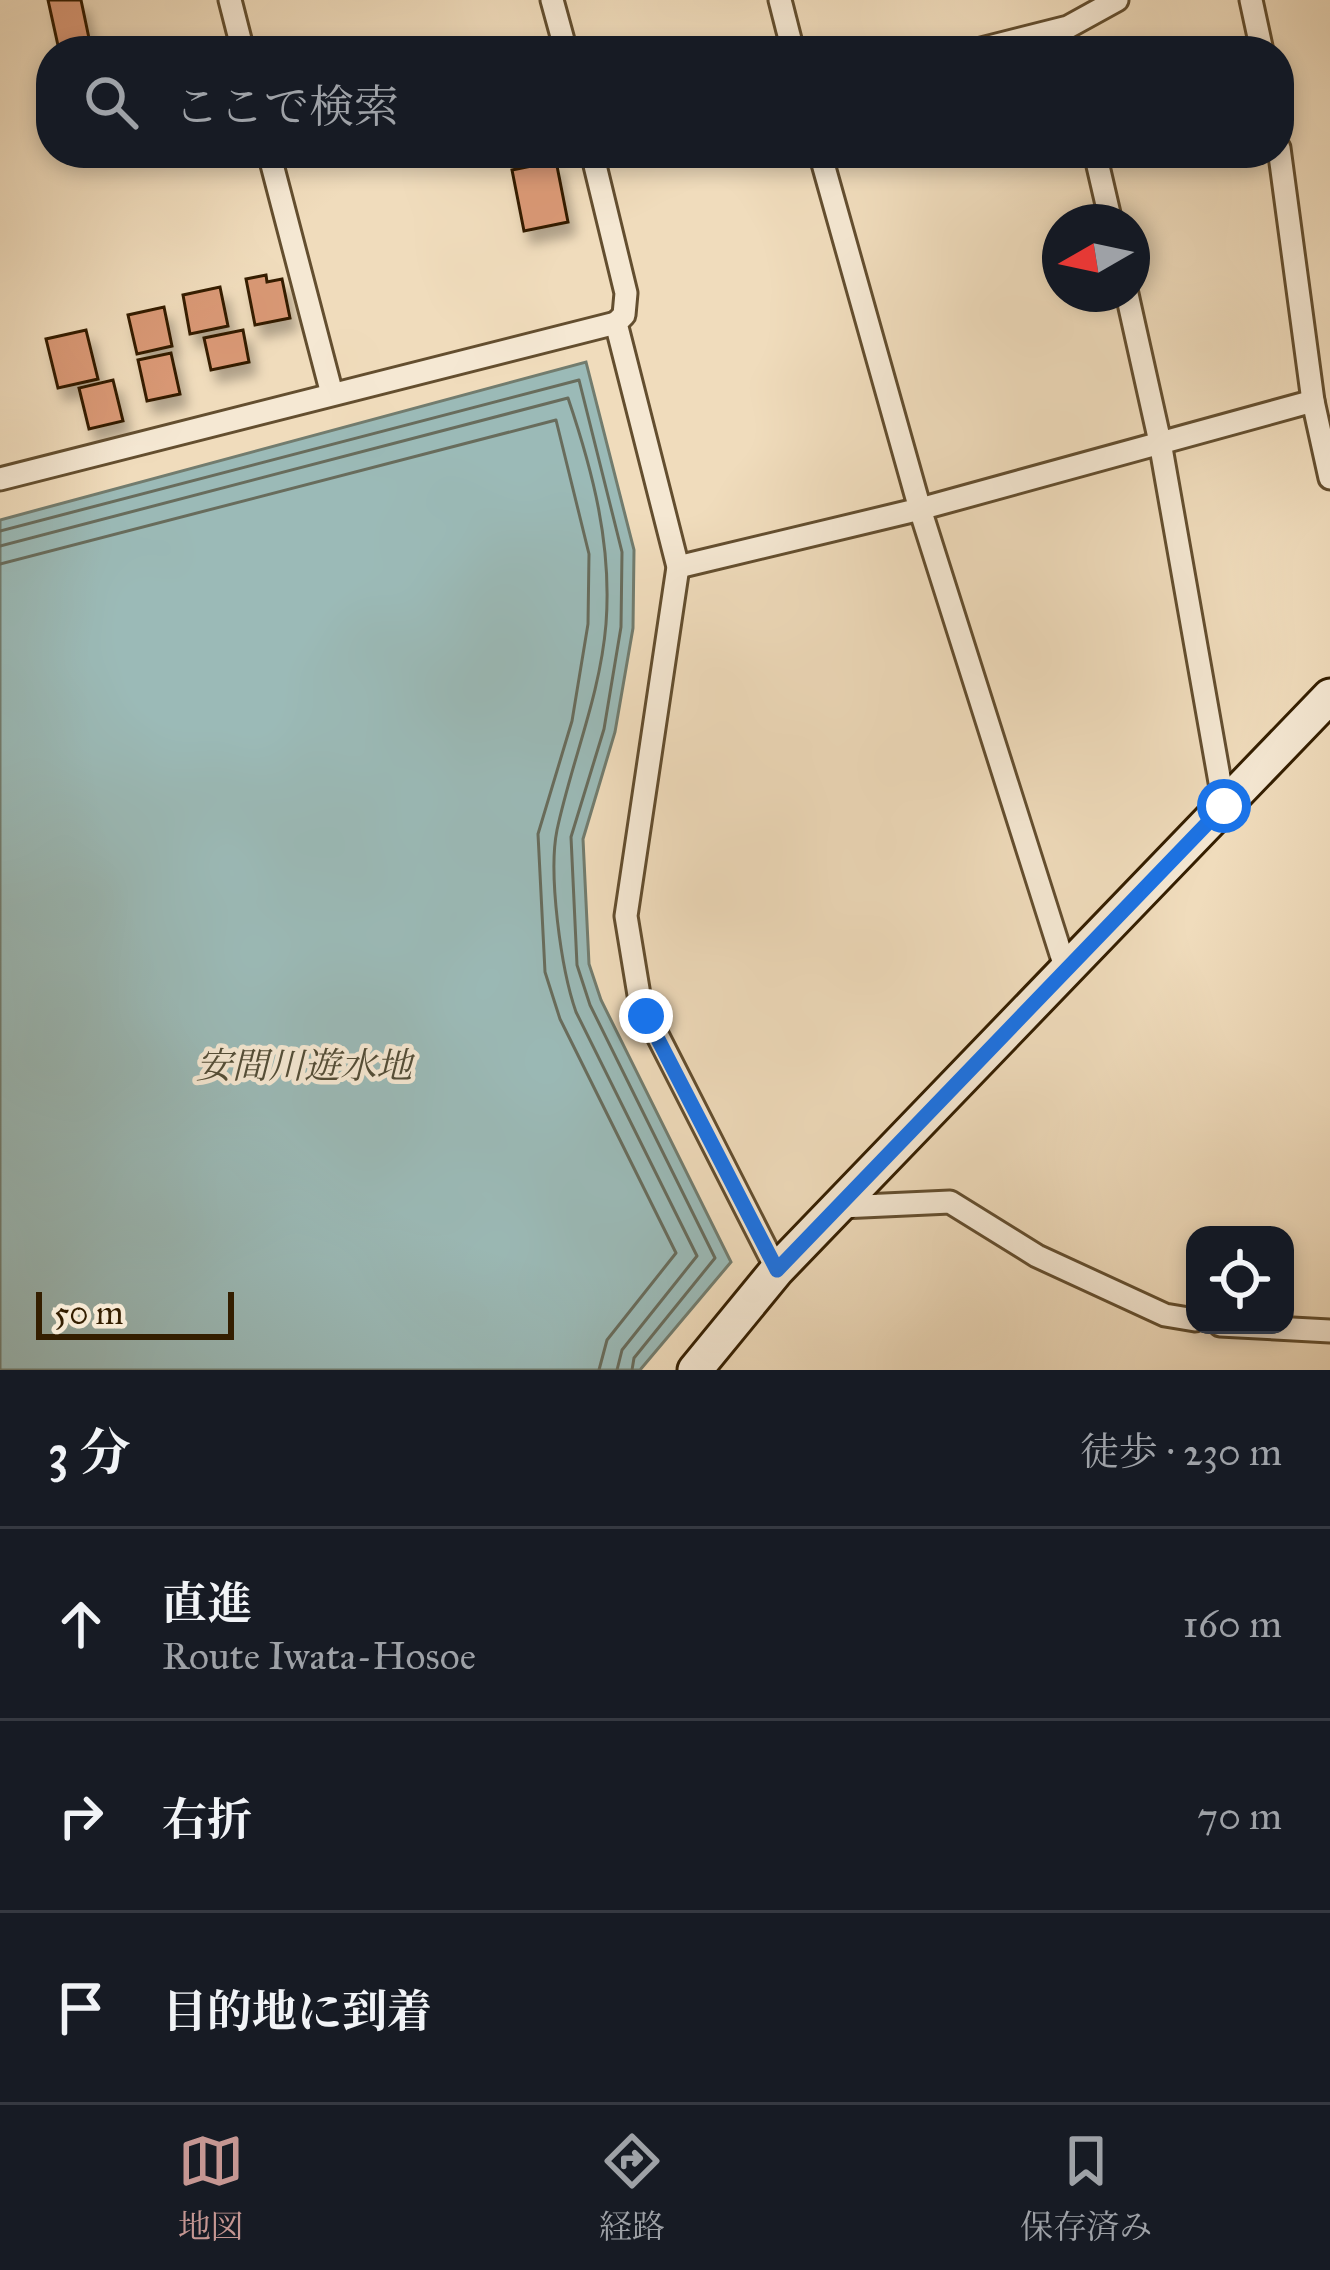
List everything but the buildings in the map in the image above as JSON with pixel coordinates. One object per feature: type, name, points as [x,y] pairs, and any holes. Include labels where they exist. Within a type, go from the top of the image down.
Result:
[{"type":"main road","points":[[695,1370],[777,1270],[1330,696]]},
{"type":"street","points":[[230,0],[239,36]]},
{"type":"street","points":[[552,0],[562,36]]},
{"type":"street","points":[[780,0],[789,36]]},
{"type":"street","points":[[1251,0],[1259,36]]},
{"type":"street","points":[[1032,36],[1067,27],[1107,2]]},
{"type":"street","points":[[1067,27],[1069,36]]},
{"type":"street","points":[[273,168],[332,394]]},
{"type":"street","points":[[0,479],[616,323],[624,315],[626,293],[596,168]]},
{"type":"street","points":[[824,168],[920,508],[1066,970]]},
{"type":"street","points":[[1099,168],[1107,204]]},
{"type":"street","points":[[1283,168],[1318,327],[1313,401],[1330,478]]},
{"type":"street","points":[[1131,312],[1160,442],[1224,806]]},
{"type":"street","points":[[616,323],[678,567],[626,916],[640,1001],[777,1270]]},
{"type":"street","points":[[678,567],[920,508],[1313,401]]},
{"type":"street","points":[[841,1207],[950,1202],[1037,1256],[1165,1315],[1186,1318]]},
{"type":"street","points":[[1294,1329],[1330,1331]]},
{"type":"water","name":"安間川遊水地","points":[[586,362],[634,550],[633,628],[615,732],[583,839],[589,964],[601,1000],[731,1262],[640,1370],[0,1370],[0,520]]},
{"type":"route","points":[[646,1016],[777,1270],[1224,806]]}]
